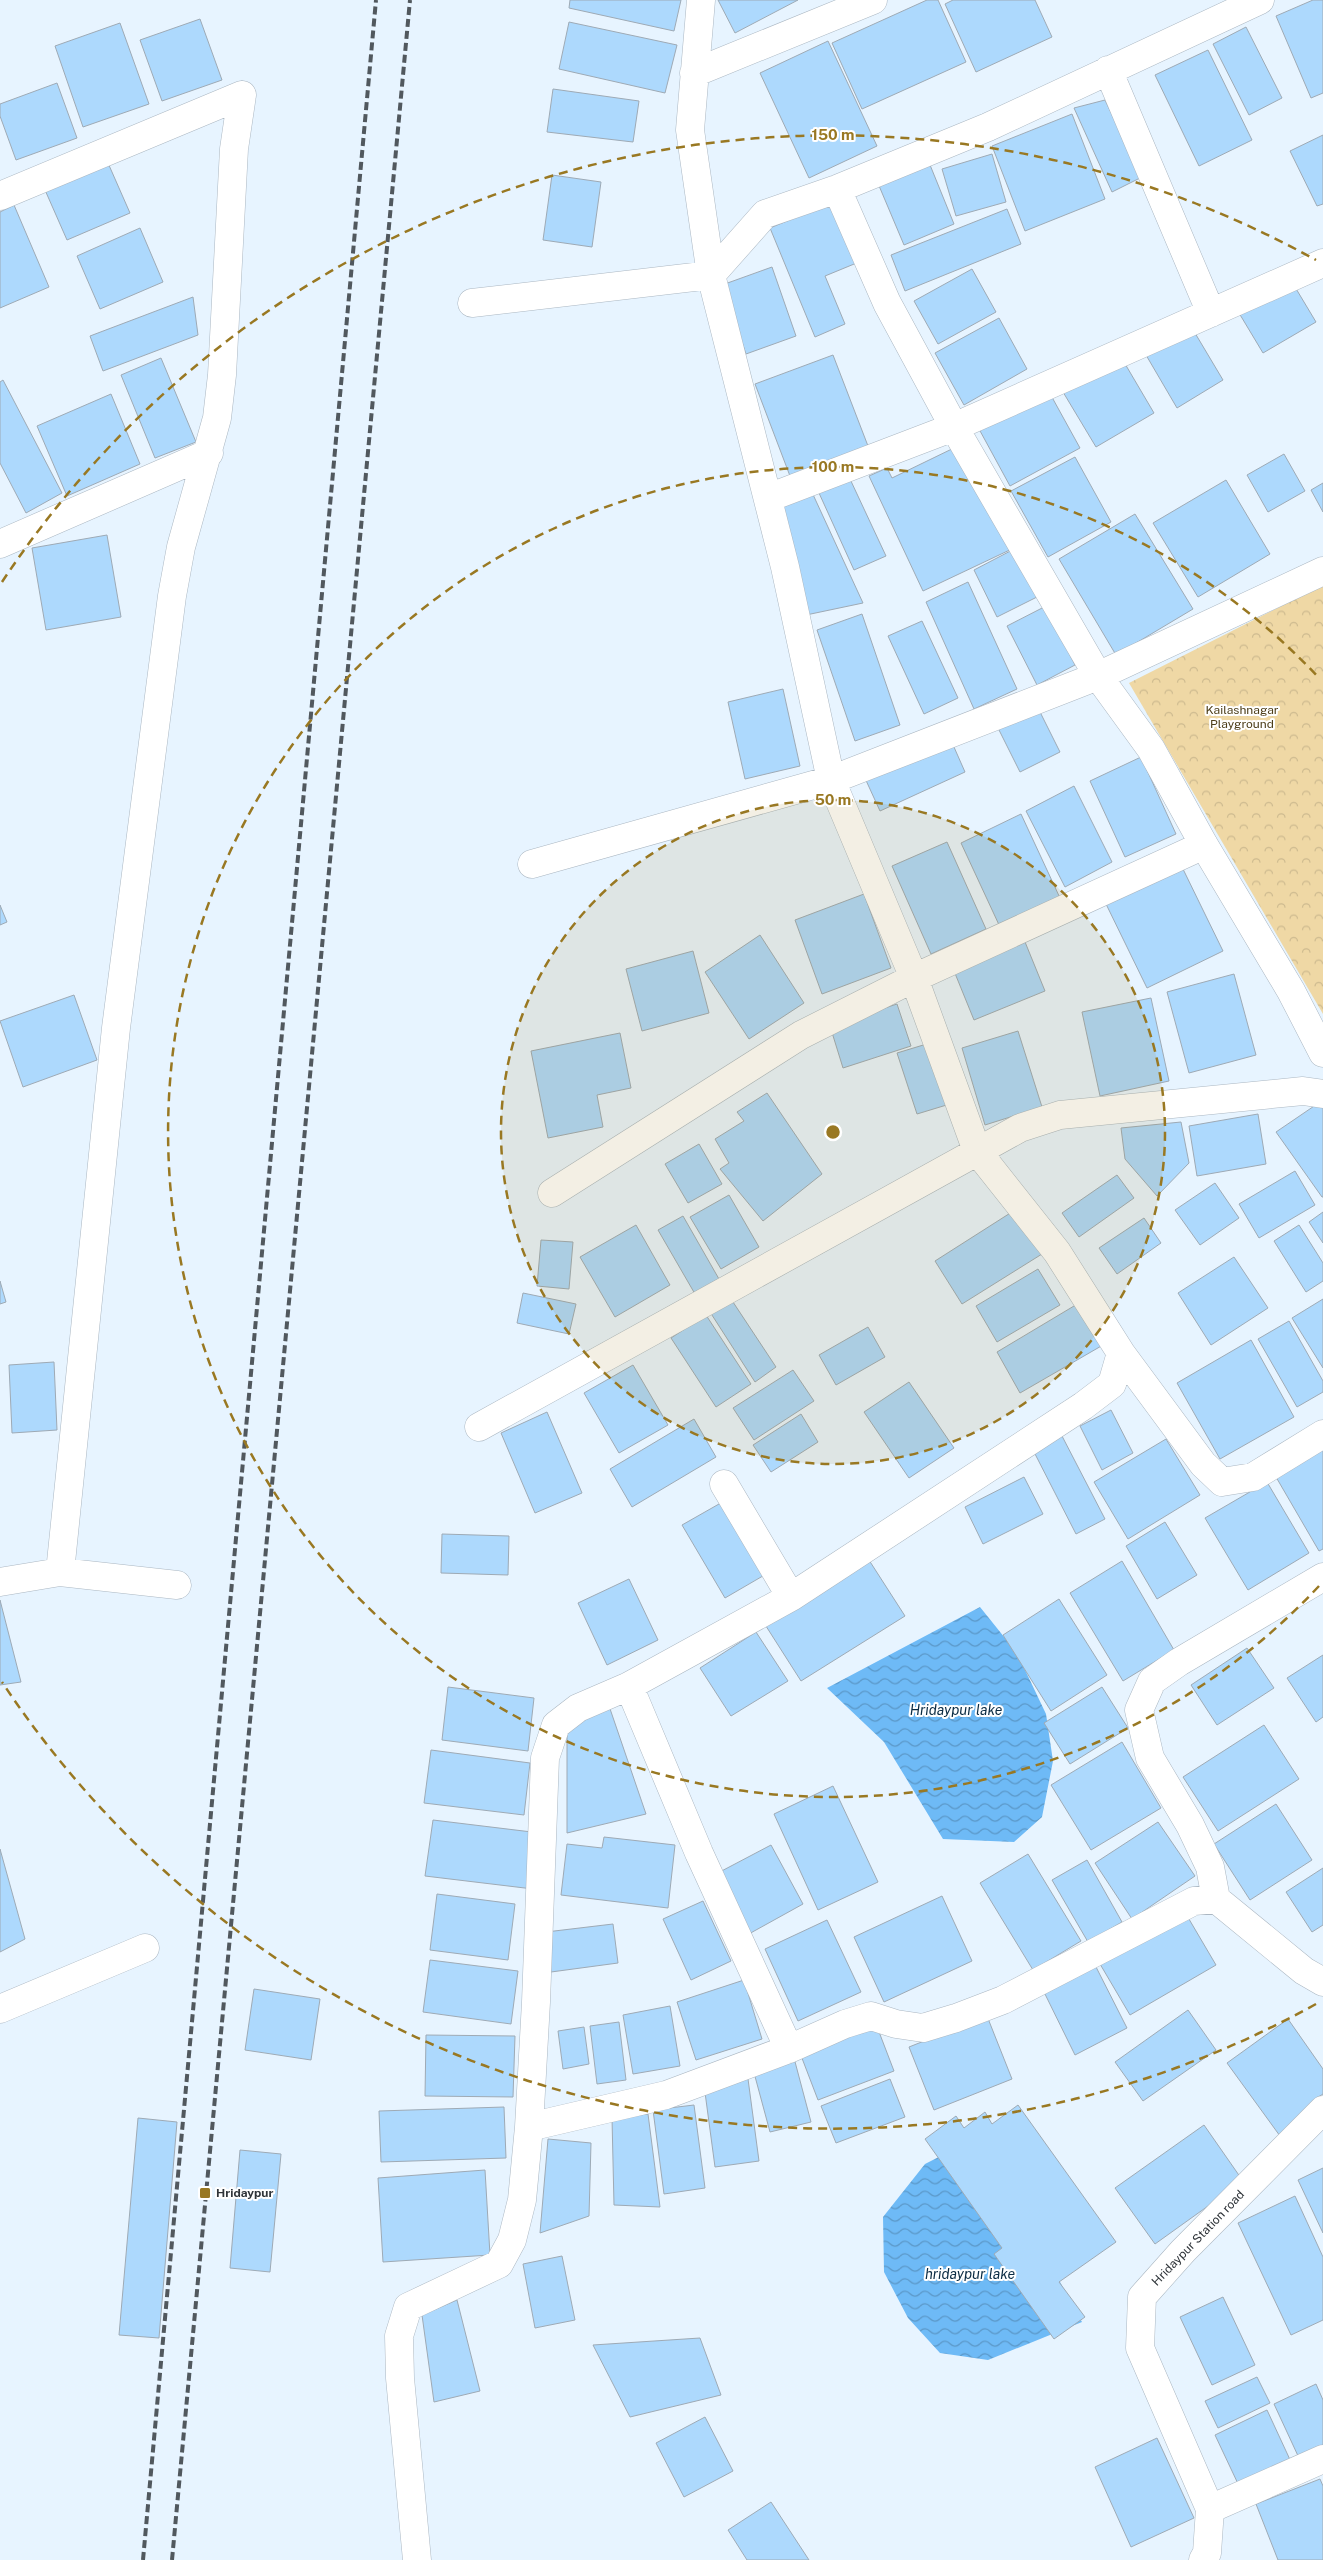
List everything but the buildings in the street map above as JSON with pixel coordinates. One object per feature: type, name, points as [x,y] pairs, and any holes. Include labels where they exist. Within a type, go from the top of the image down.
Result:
[{"type":"street","points":[[701,0],[690,130],[711,275],[742,404],[768,498],[831,780],[914,978],[977,1151],[1057,1252],[1120,1353],[1203,1464],[1222,1482],[1253,1477],[1323,1434]]},
{"type":"street","points":[[694,73],[873,0]]},
{"type":"street","points":[[472,303],[711,275],[765,214],[836,189],[988,127],[1260,0]]},
{"type":"street","points":[[1108,70],[1211,312]]},
{"type":"street","points":[[0,196],[242,95],[234,149],[222,375],[217,418],[209,453],[181,547],[172,596],[127,935],[60,1572]]},
{"type":"street","points":[[836,189],[887,303],[954,427],[1098,676],[1151,749],[1204,845],[1292,991],[1323,1053]]},
{"type":"street","points":[[768,498],[954,427],[1323,262]]},
{"type":"street","points":[[0,544],[209,453]]},
{"type":"street","points":[[532,864],[831,780],[1098,676],[1323,572]]},
{"type":"street","points":[[552,1193],[801,1035],[914,978],[1204,845]]},
{"type":"street","points":[[479,1427],[1020,1128],[1060,1115],[1303,1091],[1323,1094]]},
{"type":"street","points":[[417,2560],[400,2378],[399,2336],[408,2307],[498,2264],[512,2240],[522,2200],[529,2127],[536,2002],[545,1758],[556,1725],[578,1708],[629,1686],[791,1597],[1083,1406],[1112,1384],[1120,1353]]},
{"type":"street","points":[[724,1484],[791,1597]]},
{"type":"street","points":[[0,1582],[60,1572],[177,1585]]},
{"type":"street","points":[[1323,1577],[1179,1662],[1152,1681],[1139,1710],[1150,1758],[1190,1825],[1210,1866],[1216,1899],[1304,1971],[1323,1982]]},
{"type":"street","points":[[629,1686],[699,1853],[789,2049]]},
{"type":"street","points":[[529,2127],[666,2095],[789,2049],[845,2024],[871,2016],[896,2024],[924,2028],[956,2018],[1003,2000],[1194,1901],[1216,1899]]},
{"type":"street","points":[[0,2009],[145,1948]]},
{"type":"street","name":"Hridaypur Station road","points":[[1203,2560],[1207,2553],[1210,2509],[1140,2348],[1142,2297],[1184,2251],[1323,2110]]},
{"type":"street","points":[[1210,2509],[1323,2459]]},
{"type":"green space","name":"Kailashnagar Playground","points":[[1323,585],[1323,1014],[1129,683]]},
{"type":"water","name":"Hridaypur lake","points":[[980,1607],[1017,1653],[1046,1714],[1053,1761],[1042,1817],[1014,1842],[943,1839],[884,1742],[827,1688]]},
{"type":"water","name":"hridaypur lake","points":[[980,2136],[1082,2322],[988,2360],[940,2353],[908,2318],[884,2272],[883,2217],[925,2164]]},
{"type":"railway","points":[[143,2560],[376,0]]},
{"type":"railway","points":[[172,2560],[410,0]]},
{"type":"place","name":"Hridaypur","points":[[205,2193]]}]
